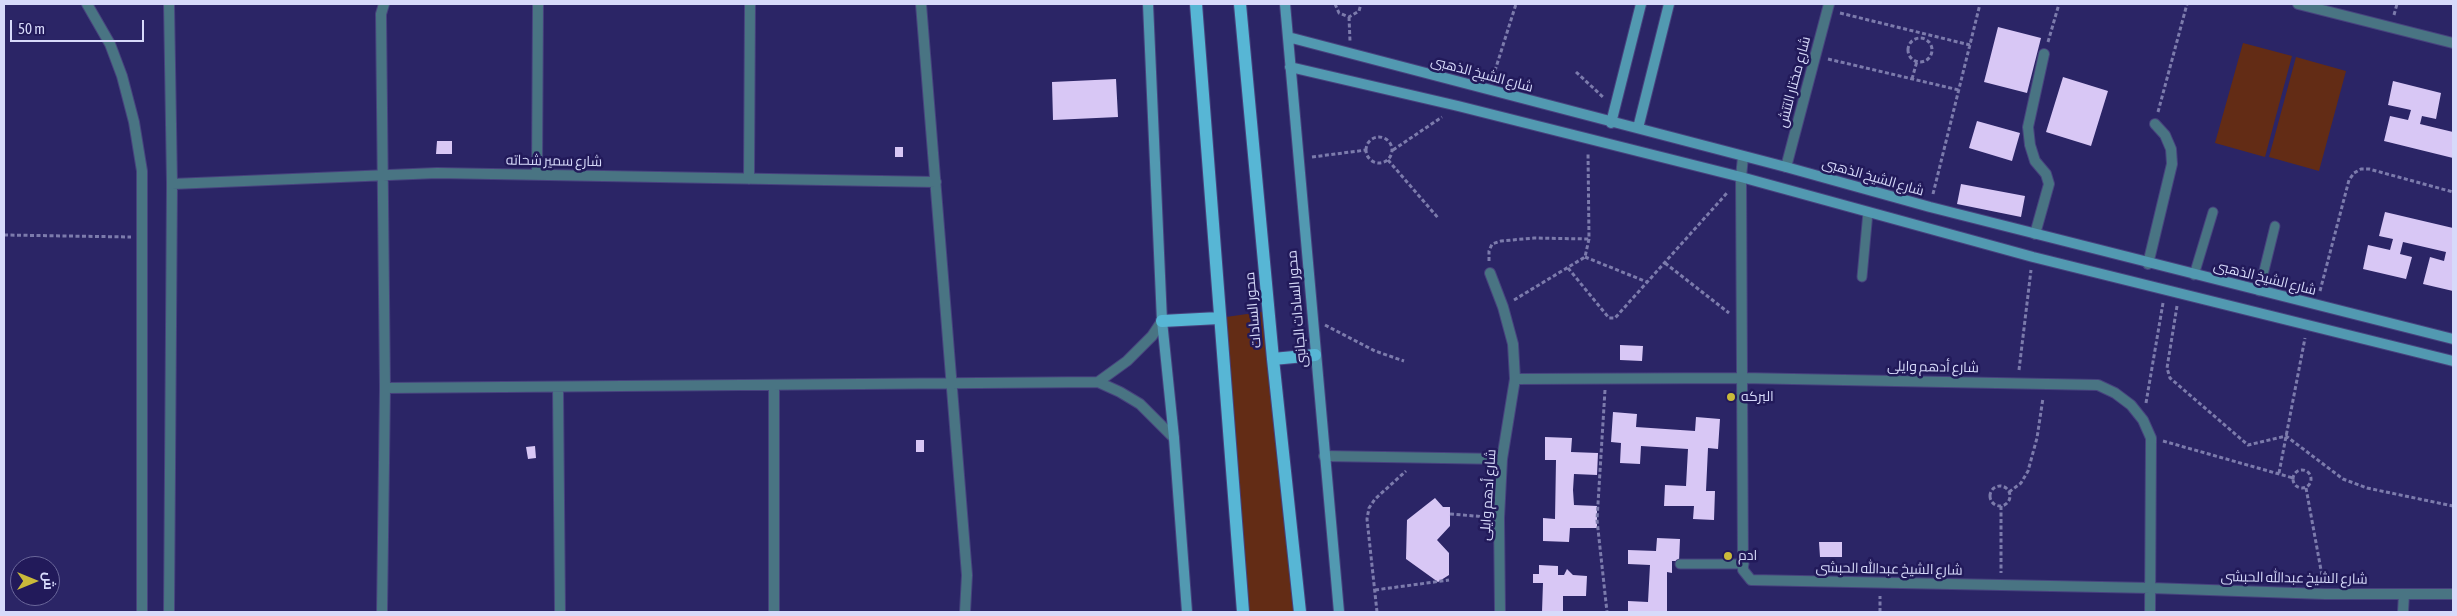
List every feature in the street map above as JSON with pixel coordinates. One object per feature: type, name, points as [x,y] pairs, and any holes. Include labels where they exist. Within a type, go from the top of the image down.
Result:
[{"type":"main road","points":[[1196,4],[1243,612]]},
{"type":"main road","name":"محور السادات","points":[[1240,4],[1273,359],[1300,612]]},
{"type":"main road","points":[[1162,321],[1219,318]]},
{"type":"main road","points":[[1273,359],[1315,355]]},
{"type":"street","points":[[87,4],[110,44],[134,122],[142,171],[142,612]]},
{"type":"street","points":[[169,4],[172,184],[169,612]]},
{"type":"street","points":[[382,612],[385,388],[381,14],[384,4]]},
{"type":"street","points":[[537,174],[538,4]]},
{"type":"street","points":[[750,4],[750,179]]},
{"type":"street","points":[[921,4],[967,575],[966,612]]},
{"type":"street","points":[[1148,4],[1162,321],[1174,438],[1187,612]]},
{"type":"street","name":"محور السادات الجانبى","points":[[1285,4],[1311,318],[1339,612]]},
{"type":"street","points":[[1611,122],[1641,4]]},
{"type":"street","points":[[1638,128],[1669,4]]},
{"type":"street","points":[[2298,4],[2453,43]]},
{"type":"street","name":"شارع مختار التتش","points":[[1786,167],[1828,7]]},
{"type":"street","name":"شارع الشيخ الذهبى","points":[[1288,37],[2148,264],[2453,339]]},
{"type":"street","points":[[2035,234],[2049,184],[2046,174],[2035,160],[2030,145],[2028,127],[2044,54]]},
{"type":"street","points":[[1290,68],[1458,106],[1741,177],[2033,257],[2453,361]]},
{"type":"street","points":[[2148,264],[2172,164],[2171,149],[2165,135],[2155,124]]},
{"type":"street","points":[[1743,157],[1741,177],[1744,564]]},
{"type":"street","name":"شارع سمير شحاته","points":[[172,184],[437,173],[936,182]]},
{"type":"street","name":"شارع أدهم وايلى","points":[[1490,273],[1503,307],[1513,344],[1515,379],[1502,459],[1499,518],[1500,612]]},
{"type":"street","points":[[1098,382],[1134,355],[1162,321]]},
{"type":"street","name":"شارع أدهم وايلى","points":[[1515,379],[1606,377],[1742,378],[2046,382],[2098,385],[2115,393],[2131,405],[2143,420],[2151,438],[2150,612]]},
{"type":"street","points":[[385,388],[1098,382],[1140,404],[1174,438]]},
{"type":"street","points":[[774,386],[774,612]]},
{"type":"street","points":[[558,388],[560,612]]},
{"type":"street","points":[[1324,456],[1502,459]]},
{"type":"street","name":"شارع الشيخ عبدالله الحبشى","points":[[1744,564],[1746,576],[1757,581],[2151,588],[2325,594],[2453,594]]},
{"type":"street","points":[[2403,612],[2404,594]]},
{"type":"lane","points":[[1862,277],[1868,212]]},
{"type":"lane","points":[[2194,275],[2213,212]]},
{"type":"lane","points":[[2259,291],[2275,226]]},
{"type":"lane","points":[[1680,564],[1744,564]]},
{"type":"path","points":[[1335,4],[1338,13],[1349,17]]},
{"type":"path","points":[[1349,17],[1359,11],[1360,4]]},
{"type":"path","points":[[1489,90],[1516,4]]},
{"type":"path","points":[[1930,207],[1980,4]]},
{"type":"path","points":[[2044,54],[2059,4]]},
{"type":"path","points":[[2155,124],[2186,4]]},
{"type":"path","points":[[1828,7],[1924,36],[1970,45]]},
{"type":"path","points":[[1349,17],[1350,54]]},
{"type":"path","points":[[1924,36],[1931,44],[1932,53],[1926,60],[1917,61],[1910,55],[1909,46],[1914,39],[1924,36]]},
{"type":"path","points":[[1815,56],[1959,90]]},
{"type":"path","points":[[1912,79],[1917,61]]},
{"type":"path","points":[[1576,72],[1615,107]]},
{"type":"path","points":[[1366,150],[1371,160],[1382,163],[1388,160],[1393,150],[1458,106]]},
{"type":"path","points":[[1366,150],[1371,139],[1382,137],[1388,139],[1393,150]]},
{"type":"path","points":[[1503,307],[1585,257],[1588,239],[1588,139]]},
{"type":"path","points":[[1298,159],[1366,150]]},
{"type":"path","points":[[1388,160],[1439,220]]},
{"type":"path","points":[[2317,305],[2349,180],[2354,173],[2361,169],[2369,169],[2453,192]]},
{"type":"path","points":[[1568,268],[1612,320],[1741,177]]},
{"type":"path","points":[[4,235],[143,237]]},
{"type":"path","points":[[1490,273],[1489,250],[1492,244],[1501,241],[1534,238],[1588,239]]},
{"type":"path","points":[[1585,257],[1647,282]]},
{"type":"path","points":[[2017,382],[2033,257]]},
{"type":"path","points":[[1665,263],[1742,322]]},
{"type":"path","points":[[2143,420],[2165,290]]},
{"type":"path","points":[[2179,293],[2167,368],[2170,378],[2248,446],[2286,436]]},
{"type":"path","points":[[1311,318],[1375,351],[1404,361]]},
{"type":"path","points":[[2279,474],[2307,325]]},
{"type":"path","points":[[1606,377],[1597,520],[1607,612]]},
{"type":"path","points":[[2009,492],[2002,486],[1992,488],[1989,497],[1991,502],[2001,506],[2006,504],[2009,492],[2021,483],[2028,471],[2037,438],[2046,382]]},
{"type":"path","points":[[2286,436],[2343,479],[2367,488],[2453,506]]},
{"type":"path","points":[[2151,438],[2293,478]]},
{"type":"path","points":[[1377,612],[1368,519],[1369,508],[1375,499],[1420,459]]},
{"type":"path","points":[[2293,478],[2299,470],[2308,471],[2312,480],[2306,488],[2325,594]]},
{"type":"path","points":[[2293,478],[2296,486],[2306,488]]},
{"type":"path","points":[[2001,506],[2001,585]]},
{"type":"path","points":[[1450,514],[1499,518]]},
{"type":"path","points":[[1374,590],[1412,587],[1449,580]]},
{"type":"shaded area","points":[[2243,43],[2292,56],[2265,157],[2215,143]]},
{"type":"shaded area","points":[[2296,57],[2346,71],[2319,171],[2269,157]]},
{"type":"shaded area","points":[[1268,311],[1300,612],[1243,612],[1219,318]]},
{"type":"building","points":[[1998,27],[2041,38],[2027,93],[1984,82]]},
{"type":"building","points":[[2063,77],[2108,91],[2091,146],[2046,132]]},
{"type":"building","points":[[1116,79],[1118,117],[1053,120],[1052,82]]},
{"type":"building","points":[[2393,81],[2441,93],[2436,119],[2422,116],[2420,124],[2453,132],[2453,158],[2384,141],[2390,116],[2408,120],[2411,110],[2388,105]]},
{"type":"building","points":[[1977,121],[2020,133],[2012,161],[1969,148]]},
{"type":"building","points":[[437,141],[452,141],[452,154],[436,154]]},
{"type":"building","points":[[895,147],[903,147],[903,157],[895,157]]},
{"type":"building","points":[[1961,184],[2025,196],[2021,217],[1957,204]]},
{"type":"building","points":[[2385,212],[2453,228],[2453,291],[2423,284],[2430,257],[2444,261],[2446,252],[2403,242],[2400,254],[2412,257],[2406,279],[2363,269],[2368,245],[2390,250],[2393,239],[2379,236]]},
{"type":"building","points":[[1620,345],[1643,346],[1642,361],[1620,360]]},
{"type":"building","points":[[1613,412],[1637,414],[1636,427],[1695,431],[1696,417],[1720,419],[1718,449],[1708,448],[1706,491],[1715,491],[1714,520],[1693,519],[1694,506],[1664,506],[1665,485],[1686,486],[1688,449],[1641,446],[1640,464],[1620,463],[1621,443],[1611,442]]},
{"type":"building","points":[[1545,437],[1572,438],[1571,452],[1598,453],[1597,475],[1574,474],[1573,490],[1574,505],[1597,506],[1597,528],[1570,528],[1569,542],[1543,541],[1543,518],[1555,519],[1556,460],[1545,460]]},
{"type":"building","points":[[916,440],[924,440],[924,452],[916,452]]},
{"type":"building","points":[[535,446],[536,458],[528,459],[526,447]]},
{"type":"building","points":[[1435,498],[1443,507],[1450,507],[1450,526],[1437,540],[1449,553],[1449,575],[1438,582],[1406,559],[1407,520]]},
{"type":"building","points":[[1657,538],[1680,539],[1679,561],[1672,561],[1672,573],[1667,572],[1667,612],[1628,612],[1628,601],[1648,602],[1650,565],[1628,564],[1628,550],[1656,551]]},
{"type":"building","points":[[1819,542],[1842,542],[1842,557],[1820,557]]},
{"type":"building","points":[[1539,565],[1558,566],[1558,575],[1564,575],[1567,569],[1573,575],[1587,576],[1586,596],[1563,596],[1563,612],[1542,612],[1543,583],[1533,583],[1533,574],[1539,574]]},
{"type":"place","name":"البركه","points":[[1731,397]]},
{"type":"place","name":"ادم","points":[[1728,556]]}]
